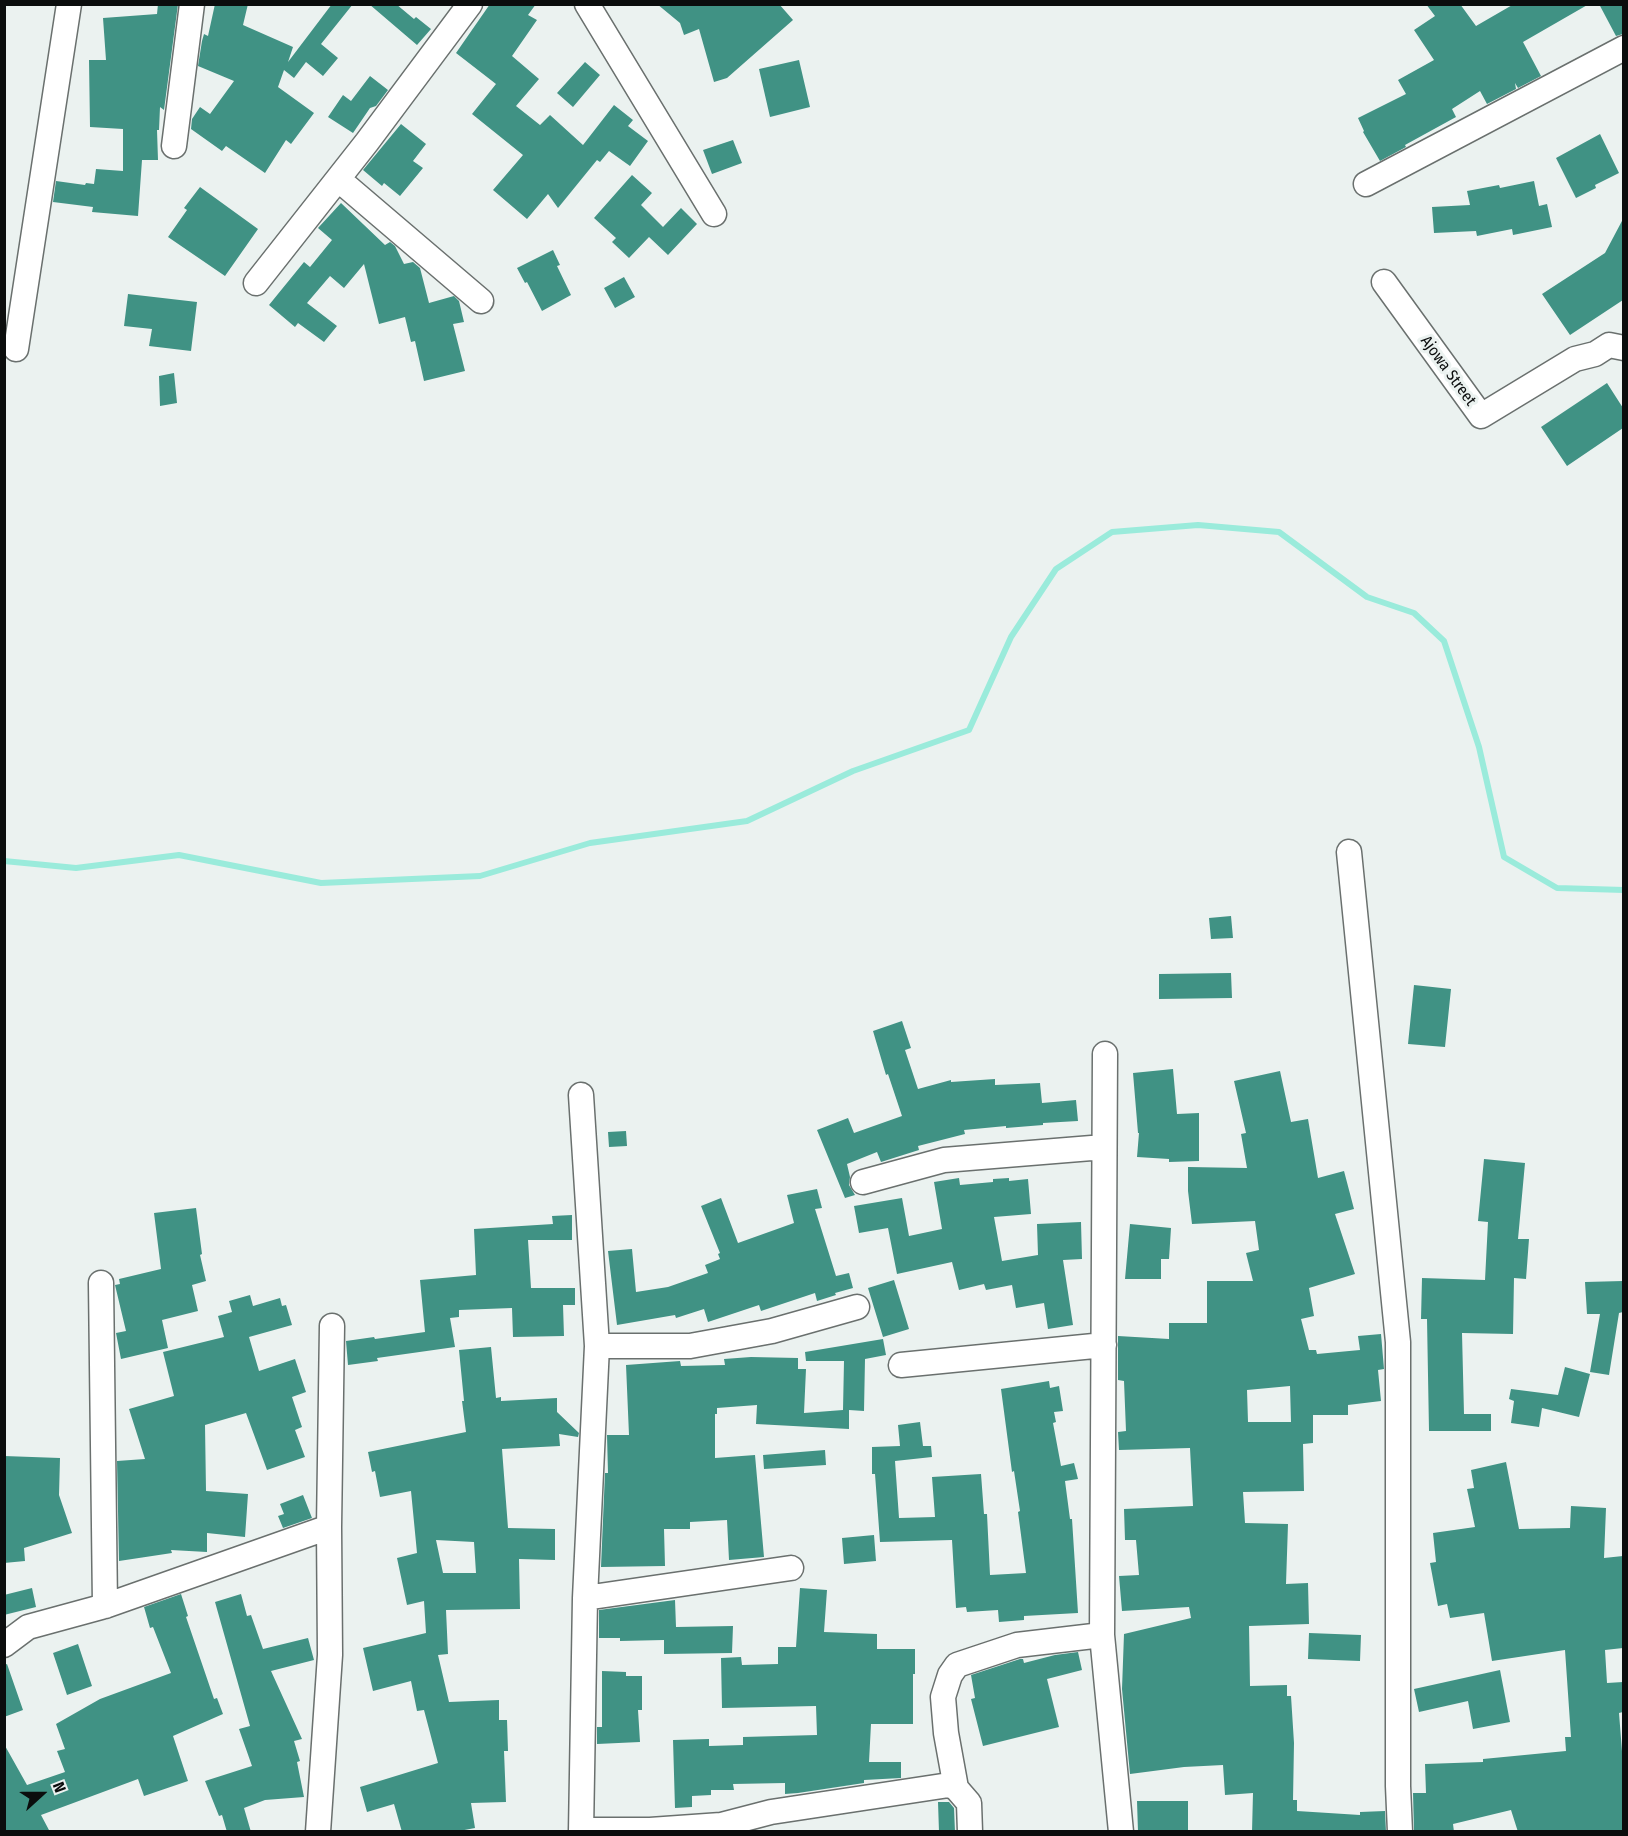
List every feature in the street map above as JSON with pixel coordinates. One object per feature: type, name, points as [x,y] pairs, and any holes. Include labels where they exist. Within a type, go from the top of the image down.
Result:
[{"type":"street","points":[[16,350],[69,4]]},
{"type":"street","points":[[174,146],[192,4]]},
{"type":"street","points":[[256,283],[470,4]]},
{"type":"street","points":[[588,4],[714,214]]},
{"type":"street","points":[[1366,184],[1623,48]]},
{"type":"street","points":[[338,179],[481,301]]},
{"type":"street","name":"Ajowa Street","points":[[1384,282],[1481,416],[1575,359],[1595,354],[1609,345],[1623,348]]},
{"type":"street","points":[[1349,852],[1398,1342],[1398,1786],[1400,1832]]},
{"type":"street","points":[[1105,1054],[1102,1635],[1121,1832]]},
{"type":"street","points":[[581,1095],[597,1346],[585,1598],[581,1831],[650,1830],[721,1825],[771,1812],[949,1785],[956,1788],[969,1803],[970,1832]]},
{"type":"street","points":[[863,1182],[944,1160],[1104,1147]]},
{"type":"street","points":[[101,1283],[105,1606]]},
{"type":"street","points":[[597,1346],[690,1346],[772,1331],[857,1307]]},
{"type":"street","points":[[318,1832],[330,1655],[332,1326]]},
{"type":"street","points":[[901,1365],[1104,1345]]},
{"type":"street","points":[[4,1645],[28,1627],[105,1606],[329,1527]]},
{"type":"street","points":[[585,1598],[791,1568]]},
{"type":"street","points":[[956,1788],[946,1733],[943,1697],[950,1676],[957,1665],[1017,1645],[1102,1635]]},
{"type":"building","points":[[158,4],[178,4],[164,110],[160,107],[159,130],[157,130],[158,160],[142,160],[138,216],[92,212],[93,207],[53,202],[56,181],[94,184],[96,169],[123,171],[123,129],[90,127],[89,60],[106,60],[103,18],[157,14]]},
{"type":"building","points":[[215,4],[248,4],[243,25],[293,47],[288,62],[332,4],[353,4],[321,44],[338,58],[323,76],[306,62],[294,78],[284,70],[278,87],[314,113],[291,144],[286,140],[265,173],[226,146],[222,151],[191,129],[192,119],[200,107],[210,114],[234,81],[198,66],[202,41],[204,34],[208,36]]},
{"type":"building","points":[[369,4],[396,4],[431,29],[417,45]]},
{"type":"building","points":[[490,4],[536,4],[528,15],[537,20],[512,56],[539,79],[516,106],[540,125],[550,115],[583,145],[614,105],[633,120],[628,126],[648,141],[630,166],[609,151],[600,162],[597,160],[558,208],[548,194],[527,219],[493,190],[523,155],[472,114],[496,84],[456,53]]},
{"type":"building","points":[[657,4],[779,4],[793,20],[727,78],[714,82],[699,29],[684,35],[680,23]]},
{"type":"building","points":[[1426,4],[1460,4],[1476,26],[1514,4],[1589,4],[1523,42],[1541,76],[1518,88],[1515,83],[1516,89],[1487,104],[1480,91],[1452,109],[1456,117],[1380,161],[1363,132],[1358,118],[1406,94],[1398,80],[1434,60],[1414,30],[1435,16]]},
{"type":"building","points":[[1599,4],[1623,4],[1623,34],[1616,36]]},
{"type":"building","points":[[799,60],[810,107],[770,117],[759,69]]},
{"type":"building","points":[[585,62],[600,75],[573,107],[557,93]]},
{"type":"building","points":[[370,76],[388,90],[376,106],[370,108],[353,133],[328,117],[343,95],[351,101]]},
{"type":"building","points":[[401,124],[426,144],[413,161],[423,168],[400,196],[384,183],[382,186],[363,170]]},
{"type":"building","points":[[1600,134],[1619,173],[1576,198],[1556,158]]},
{"type":"building","points":[[733,140],[742,163],[712,174],[703,150]]},
{"type":"building","points":[[632,175],[652,193],[641,205],[663,227],[681,208],[697,224],[668,255],[649,237],[629,258],[612,242],[616,238],[594,218]]},
{"type":"building","points":[[1534,181],[1539,206],[1547,204],[1552,227],[1513,235],[1512,229],[1477,236],[1476,231],[1434,233],[1432,207],[1470,205],[1467,191],[1499,185],[1500,188]]},
{"type":"building","points":[[200,187],[258,229],[225,276],[168,237],[187,210],[184,208]]},
{"type":"building","points":[[341,203],[385,245],[390,242],[395,246],[404,264],[413,262],[420,268],[429,303],[454,296],[459,301],[464,322],[453,324],[465,371],[424,381],[415,341],[411,342],[405,317],[379,324],[364,264],[344,288],[330,276],[307,303],[337,326],[324,342],[298,323],[295,327],[269,305],[304,262],[310,267],[332,240],[318,228]]},
{"type":"building","points":[[1623,219],[1623,300],[1570,335],[1542,294],[1605,253]]},
{"type":"building","points":[[553,250],[560,265],[557,266],[571,295],[542,311],[517,268]]},
{"type":"building","points":[[624,277],[635,297],[615,308],[604,288]]},
{"type":"building","points":[[128,294],[197,302],[191,351],[149,346],[152,329],[124,326]]},
{"type":"building","points":[[174,373],[177,403],[160,406],[159,376]]},
{"type":"building","points":[[1607,383],[1623,408],[1623,428],[1567,466],[1541,427]]},
{"type":"building","points":[[1231,916],[1233,938],[1211,939],[1209,918]]},
{"type":"building","points":[[1231,973],[1232,998],[1159,999],[1159,974]]},
{"type":"building","points":[[1414,985],[1451,989],[1445,1047],[1408,1044]]},
{"type":"building","points":[[902,1021],[911,1048],[905,1050],[918,1089],[951,1080],[951,1082],[995,1079],[995,1085],[1040,1083],[1042,1103],[1076,1100],[1078,1121],[964,1130],[965,1134],[918,1146],[919,1150],[881,1162],[877,1152],[847,1164],[849,1185],[855,1195],[845,1198],[817,1130],[848,1118],[854,1133],[902,1116],[888,1074],[886,1075],[873,1031]]},
{"type":"building","points":[[1173,1069],[1177,1114],[1199,1113],[1199,1161],[1169,1162],[1169,1159],[1137,1157],[1139,1133],[1133,1073]]},
{"type":"building","points":[[1280,1071],[1291,1122],[1308,1119],[1318,1178],[1344,1171],[1354,1209],[1335,1214],[1355,1274],[1309,1288],[1314,1316],[1301,1319],[1309,1350],[1316,1350],[1317,1354],[1360,1350],[1358,1336],[1381,1334],[1384,1369],[1378,1370],[1381,1401],[1348,1405],[1348,1415],[1313,1415],[1313,1443],[1303,1444],[1304,1491],[1243,1492],[1245,1523],[1288,1524],[1286,1584],[1308,1583],[1309,1624],[1249,1626],[1250,1686],[1287,1685],[1287,1696],[1291,1696],[1294,1743],[1293,1800],[1297,1800],[1297,1811],[1360,1815],[1360,1812],[1385,1811],[1386,1832],[1252,1832],[1253,1793],[1225,1795],[1223,1765],[1130,1774],[1122,1689],[1124,1634],[1191,1618],[1189,1607],[1122,1611],[1119,1576],[1139,1575],[1136,1540],[1125,1540],[1124,1509],[1193,1506],[1190,1448],[1119,1450],[1118,1432],[1126,1431],[1124,1381],[1118,1380],[1118,1336],[1169,1339],[1169,1323],[1207,1323],[1207,1281],[1253,1281],[1246,1253],[1259,1250],[1255,1221],[1192,1224],[1188,1191],[1188,1167],[1247,1168],[1241,1134],[1246,1133],[1234,1081]],"holes":[[[1290,1386],[1291,1422],[1248,1422],[1247,1390]]]},
{"type":"building","points":[[626,1131],[627,1146],[609,1147],[608,1132]]},
{"type":"building","points":[[1484,1159],[1525,1163],[1518,1239],[1529,1239],[1526,1279],[1514,1278],[1513,1334],[1462,1333],[1464,1414],[1491,1414],[1491,1431],[1429,1431],[1427,1319],[1421,1319],[1422,1278],[1485,1280],[1488,1222],[1478,1221]]},
{"type":"building","points":[[959,1178],[960,1185],[993,1182],[993,1179],[1009,1178],[1009,1181],[1028,1179],[1031,1214],[994,1217],[1002,1261],[1038,1255],[1037,1224],[1081,1222],[1082,1259],[1063,1260],[1073,1325],[1048,1329],[1044,1303],[1016,1308],[1012,1285],[986,1290],[984,1284],[959,1290],[952,1262],[897,1274],[888,1228],[859,1233],[854,1206],[902,1198],[909,1236],[942,1229],[934,1182]]},
{"type":"building","points":[[817,1189],[822,1208],[815,1209],[836,1276],[849,1273],[853,1288],[817,1301],[815,1293],[761,1311],[759,1305],[708,1322],[704,1309],[676,1318],[675,1315],[617,1325],[608,1251],[632,1249],[636,1292],[668,1287],[708,1273],[705,1265],[720,1259],[718,1254],[720,1253],[701,1206],[721,1198],[738,1243],[794,1223],[787,1195]]},
{"type":"building","points":[[196,1208],[202,1254],[200,1255],[206,1281],[192,1285],[198,1311],[162,1320],[168,1348],[121,1359],[116,1333],[126,1331],[115,1285],[120,1284],[119,1279],[161,1269],[154,1213]]},
{"type":"building","points":[[572,1215],[572,1240],[528,1240],[531,1288],[575,1288],[575,1305],[563,1305],[564,1336],[513,1337],[512,1308],[459,1310],[459,1317],[450,1318],[455,1347],[377,1358],[378,1361],[348,1365],[346,1341],[425,1332],[420,1280],[476,1275],[474,1229],[553,1224],[552,1216]]},
{"type":"building","points":[[1130,1224],[1171,1228],[1169,1259],[1161,1259],[1161,1279],[1125,1279]]},
{"type":"building","points":[[894,1280],[909,1329],[883,1337],[868,1288]]},
{"type":"building","points":[[1623,1281],[1623,1312],[1619,1313],[1609,1375],[1590,1372],[1600,1314],[1587,1314],[1585,1282]]},
{"type":"building","points":[[250,1295],[253,1306],[280,1298],[282,1306],[286,1305],[292,1325],[249,1337],[259,1371],[295,1359],[306,1392],[292,1397],[302,1427],[295,1430],[305,1457],[267,1470],[246,1413],[205,1425],[206,1491],[248,1494],[245,1537],[207,1533],[207,1552],[171,1550],[172,1553],[119,1561],[117,1461],[145,1459],[129,1409],[174,1396],[163,1352],[224,1337],[218,1316],[232,1312],[229,1301]]},
{"type":"building","points":[[883,1339],[886,1355],[865,1359],[864,1411],[849,1410],[849,1429],[756,1424],[757,1405],[717,1408],[715,1458],[755,1455],[764,1557],[729,1560],[727,1520],[690,1522],[690,1529],[664,1529],[665,1566],[601,1567],[605,1473],[608,1473],[607,1435],[629,1435],[626,1365],[680,1361],[681,1366],[725,1365],[724,1359],[798,1358],[798,1369],[806,1369],[804,1413],[843,1410],[844,1361],[806,1361],[805,1352]]},
{"type":"building","points":[[491,1347],[496,1398],[501,1397],[501,1401],[557,1398],[557,1412],[579,1433],[578,1437],[559,1434],[560,1446],[502,1449],[508,1528],[555,1529],[555,1560],[519,1559],[520,1609],[446,1610],[448,1654],[438,1655],[449,1702],[499,1700],[499,1720],[507,1720],[508,1751],[504,1751],[506,1802],[471,1803],[475,1828],[454,1832],[402,1832],[394,1804],[367,1812],[360,1787],[438,1763],[424,1710],[417,1711],[411,1681],[373,1691],[363,1648],[426,1633],[424,1601],[407,1605],[397,1558],[417,1553],[411,1491],[380,1497],[375,1471],[372,1472],[368,1452],[466,1432],[459,1350]],"holes":[[[436,1540],[474,1542],[476,1573],[443,1573]]]},
{"type":"building","points":[[1565,1367],[1590,1374],[1579,1417],[1542,1408],[1539,1427],[1511,1423],[1514,1401],[1509,1399],[1511,1389],[1558,1395]]},
{"type":"building","points":[[1049,1381],[1050,1388],[1059,1386],[1063,1411],[1054,1412],[1056,1422],[1053,1423],[1061,1466],[1074,1463],[1078,1479],[1065,1481],[1070,1519],[1072,1519],[1078,1613],[1024,1616],[1024,1620],[999,1622],[998,1610],[967,1612],[966,1607],[956,1608],[952,1540],[880,1542],[875,1474],[872,1474],[872,1447],[900,1446],[898,1425],[920,1422],[923,1446],[931,1446],[932,1457],[895,1461],[899,1518],[935,1517],[932,1477],[981,1474],[984,1514],[987,1514],[990,1575],[1026,1573],[1018,1512],[1020,1511],[1014,1471],[1012,1472],[1001,1389]]},
{"type":"building","points":[[825,1450],[826,1465],[764,1469],[763,1455]]},
{"type":"building","points":[[4,1456],[60,1458],[59,1495],[72,1533],[24,1548],[25,1561],[4,1563]]},
{"type":"building","points":[[1506,1462],[1519,1529],[1570,1528],[1571,1506],[1606,1508],[1604,1558],[1623,1556],[1623,1648],[1605,1650],[1607,1683],[1623,1682],[1623,1712],[1619,1713],[1623,1764],[1623,1832],[1518,1832],[1511,1810],[1453,1824],[1454,1832],[1414,1832],[1413,1793],[1426,1793],[1425,1764],[1483,1762],[1483,1759],[1566,1751],[1565,1737],[1571,1737],[1565,1650],[1492,1661],[1484,1613],[1450,1618],[1447,1604],[1438,1606],[1430,1563],[1436,1562],[1433,1533],[1475,1527],[1467,1489],[1474,1488],[1471,1470]]},
{"type":"building","points":[[303,1495],[312,1518],[283,1528],[278,1516],[284,1514],[280,1504]]},
{"type":"building","points":[[874,1535],[876,1561],[844,1564],[842,1538]]},
{"type":"building","points":[[32,1588],[36,1607],[4,1615],[4,1595]]},
{"type":"building","points":[[800,1588],[827,1590],[824,1632],[877,1634],[877,1649],[915,1649],[913,1724],[871,1724],[869,1762],[901,1762],[901,1778],[864,1780],[864,1783],[785,1794],[785,1783],[733,1784],[734,1790],[711,1790],[711,1795],[692,1796],[692,1807],[675,1808],[673,1740],[709,1739],[709,1746],[743,1745],[743,1737],[817,1735],[816,1706],[722,1708],[721,1658],[741,1657],[742,1665],[778,1664],[778,1647],[796,1647]]},
{"type":"building","points":[[181,1594],[188,1616],[186,1617],[214,1699],[217,1698],[223,1714],[173,1736],[188,1781],[144,1796],[138,1779],[41,1815],[50,1832],[4,1832],[4,1744],[27,1785],[65,1772],[57,1751],[65,1749],[56,1724],[100,1699],[171,1673],[153,1627],[150,1628],[144,1607]]},
{"type":"building","points":[[241,1594],[247,1616],[251,1615],[263,1649],[308,1638],[314,1660],[271,1671],[302,1739],[294,1741],[300,1761],[297,1762],[304,1797],[265,1800],[244,1808],[251,1832],[227,1832],[222,1815],[219,1816],[205,1781],[252,1766],[239,1729],[250,1726],[215,1602]]},
{"type":"building","points":[[675,1600],[676,1627],[733,1626],[732,1653],[664,1654],[664,1640],[620,1641],[620,1638],[599,1638],[599,1610]]},
{"type":"building","points":[[1309,1633],[1361,1635],[1360,1661],[1308,1659]]},
{"type":"building","points":[[78,1644],[92,1686],[67,1695],[53,1653]]},
{"type":"building","points":[[1078,1652],[1082,1670],[1047,1679],[1059,1727],[983,1746],[971,1699],[975,1698],[971,1675],[1020,1659],[1023,1659],[1024,1663]]},
{"type":"building","points":[[7,1664],[23,1710],[4,1717],[4,1665]]},
{"type":"building","points":[[1500,1670],[1510,1722],[1473,1729],[1468,1701],[1419,1712],[1414,1689]]},
{"type":"building","points":[[602,1671],[626,1672],[626,1676],[642,1676],[642,1710],[638,1710],[640,1742],[597,1744],[597,1727],[602,1727]]},
{"type":"building","points":[[1137,1801],[1188,1801],[1188,1832],[1138,1832]]},
{"type":"building","points":[[938,1802],[949,1802],[954,1808],[955,1832],[939,1832]]},
{"type":"waterway","points":[[4,861],[76,868],[179,855],[321,883],[480,876],[590,843],[747,821],[853,771],[969,730],[1011,637],[1056,569],[1112,532],[1198,525],[1279,532],[1367,597],[1414,613],[1444,641],[1479,747],[1504,857],[1557,888],[1624,890]]}]
